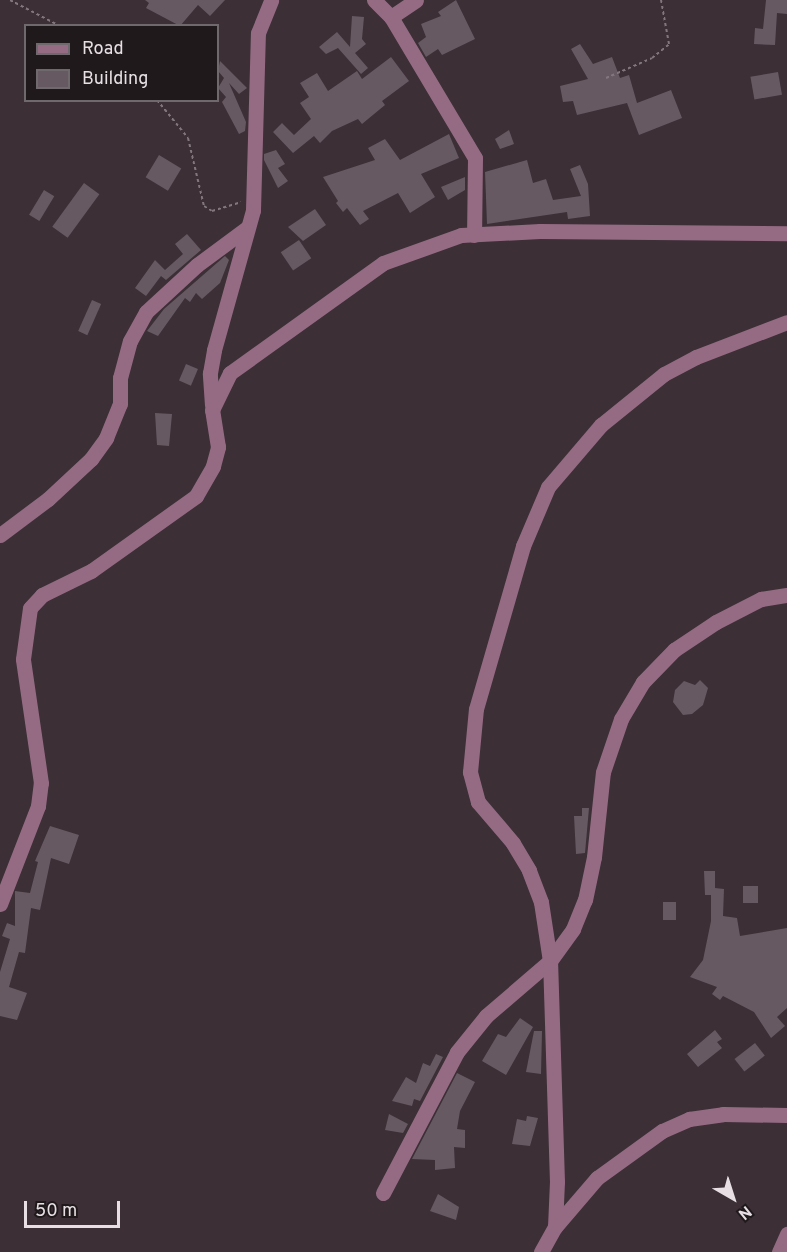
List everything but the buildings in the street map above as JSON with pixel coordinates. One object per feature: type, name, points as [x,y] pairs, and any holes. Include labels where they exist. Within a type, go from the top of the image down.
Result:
[{"type":"street","points":[[0,904],[38,806],[41,783],[29,720],[23,659],[30,608],[42,595],[91,571],[196,496],[208,480],[218,447],[212,410],[210,373],[253,210],[258,33],[271,0]]},
{"type":"street","points":[[374,0],[390,18],[475,158],[474,234]]},
{"type":"street","points":[[390,18],[416,0]]},
{"type":"street","points":[[0,535],[48,499],[91,459],[106,438],[120,404],[120,378],[130,341],[146,312],[197,265],[248,228]]},
{"type":"street","points":[[212,410],[230,373],[342,290],[383,263],[414,250],[474,234],[540,231],[787,233]]},
{"type":"street","points":[[555,1227],[557,1182],[550,961],[542,902],[529,870],[513,843],[478,802],[470,772],[476,709],[523,546],[548,487],[601,425],[664,374],[696,357],[787,322]]},
{"type":"street","points":[[383,1193],[457,1052],[493,1009],[550,961],[573,929],[585,900],[594,857],[603,772],[621,719],[643,681],[674,650],[716,622],[761,599],[787,595]]},
{"type":"street","points":[[542,1252],[555,1227],[597,1178],[662,1131],[688,1119],[723,1114],[787,1115]]},
{"type":"street","points":[[779,1252],[787,1234]]},
{"type":"path","points":[[10,0],[56,24]]},
{"type":"path","points":[[606,78],[652,58],[669,44],[661,0]]},
{"type":"path","points":[[159,102],[188,138],[204,206],[212,212],[233,202],[245,202],[253,210]]}]
